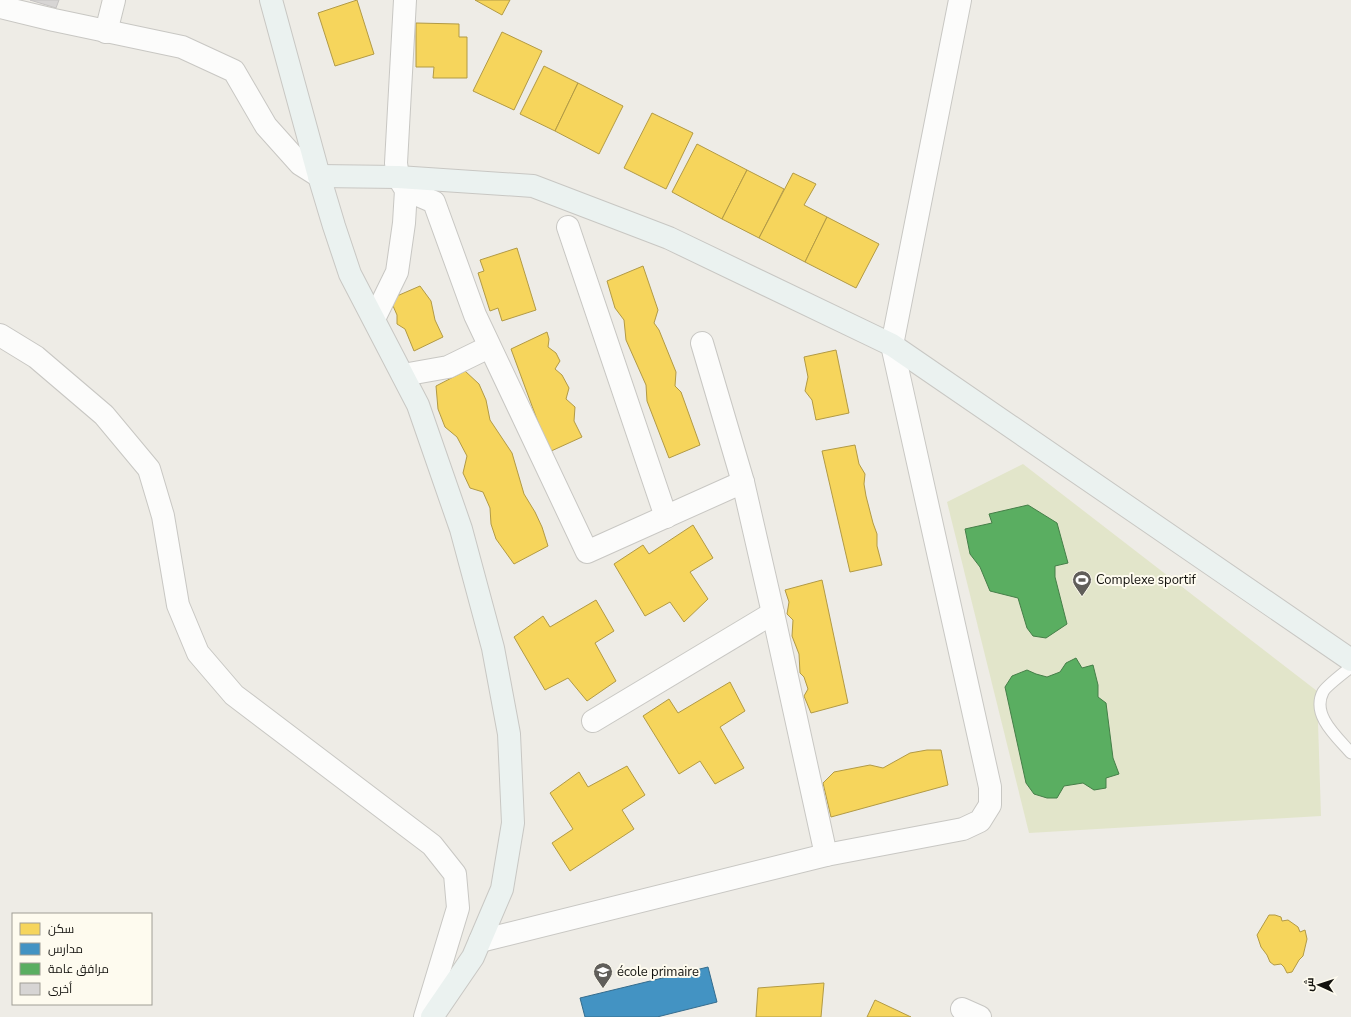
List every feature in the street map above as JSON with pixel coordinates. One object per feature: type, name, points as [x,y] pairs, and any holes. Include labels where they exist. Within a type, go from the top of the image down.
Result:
[{"type":"main road","points":[[271,0],[319,176],[350,274],[418,405],[461,529],[493,648],[509,734],[513,823],[502,889],[473,957],[432,1017]]},
{"type":"main road","points":[[319,176],[402,184],[533,186],[669,238],[892,345],[1351,660]]},
{"type":"street","points":[[106,32],[114,0]]},
{"type":"street","points":[[374,319],[397,272],[404,223],[402,184],[396,163],[405,0]]},
{"type":"street","points":[[480,941],[826,855],[963,829],[980,821],[990,805],[990,786],[892,345],[960,0]]},
{"type":"street","points":[[0,7],[106,32],[182,47],[234,71],[266,126],[300,164],[319,176]]},
{"type":"street","points":[[402,184],[434,202],[475,315],[587,552],[743,482]]},
{"type":"street","points":[[568,227],[666,517]]},
{"type":"street","points":[[0,335],[36,357],[104,415],[149,469],[163,516],[178,605],[198,653],[234,695],[432,845],[454,874],[458,908],[425,1017]]},
{"type":"street","points":[[702,343],[743,482],[826,855]]},
{"type":"street","points":[[403,375],[448,367],[489,347]]},
{"type":"street","points":[[593,721],[773,612]]},
{"type":"lane","points":[[1351,667],[1323,691],[1320,704],[1321,715],[1328,727],[1351,753]]},
{"type":"green space","name":"Complexe sportif","points":[[1023,464],[1317,691],[1321,816],[1029,833],[947,502]]},
{"type":"building: سكن","points":[[357,0],[374,54],[335,66],[318,13]]},
{"type":"building: سكن","points":[[475,0],[510,0],[502,15]]},
{"type":"building: سكن","points":[[416,23],[459,24],[459,37],[467,37],[467,78],[433,78],[434,67],[416,67]]},
{"type":"building: سكن","points":[[502,32],[542,51],[514,110],[473,91]]},
{"type":"building: سكن","points":[[544,66],[578,83],[555,131],[520,114]]},
{"type":"building: سكن","points":[[578,83],[623,106],[599,154],[555,131]]},
{"type":"building: سكن","points":[[652,113],[693,133],[666,189],[624,168]]},
{"type":"building: سكن","points":[[697,144],[747,170],[722,219],[672,192]]},
{"type":"building: سكن","points":[[747,170],[784,189],[759,238],[722,219]]},
{"type":"building: سكن","points":[[793,173],[816,184],[804,205],[827,217],[805,262],[759,238]]},
{"type":"building: سكن","points":[[827,217],[879,244],[856,288],[805,262]]},
{"type":"building: سكن","points":[[517,248],[536,310],[502,321],[498,308],[490,311],[478,273],[484,271],[480,260]]},
{"type":"building: سكن","points":[[643,266],[658,310],[654,323],[659,330],[676,372],[675,386],[681,392],[700,445],[669,458],[647,401],[646,385],[626,340],[624,320],[615,308],[607,281]]},
{"type":"building: سكن","points":[[420,286],[431,301],[435,320],[443,337],[414,351],[405,329],[397,324],[397,315],[390,299]]},
{"type":"building: سكن","points":[[547,332],[549,339],[548,347],[556,353],[560,361],[555,369],[562,375],[569,388],[566,399],[575,407],[574,421],[582,437],[549,452],[511,349]]},
{"type":"building: سكن","points":[[836,350],[849,413],[816,420],[812,400],[805,391],[808,377],[804,357]]},
{"type":"building: سكن","points":[[465,371],[479,384],[486,400],[490,420],[512,453],[524,494],[542,527],[548,546],[514,564],[496,539],[491,524],[490,508],[483,492],[470,488],[463,473],[467,456],[457,437],[445,427],[438,409],[436,386]]},
{"type":"building: سكن","points":[[855,445],[859,464],[865,474],[864,484],[866,496],[877,534],[877,546],[882,565],[850,572],[822,451]]},
{"type":"building: سكن","points":[[693,525],[713,558],[690,572],[708,599],[684,622],[670,602],[645,616],[614,564],[643,545],[649,554]]},
{"type":"building: سكن","points":[[822,580],[848,703],[811,713],[804,696],[808,689],[804,677],[800,673],[799,654],[792,636],[793,620],[787,614],[789,602],[785,590]]},
{"type":"building: سكن","points":[[596,600],[614,631],[595,643],[616,681],[587,701],[568,678],[545,690],[514,637],[543,616],[550,627]]},
{"type":"building: سكن","points":[[730,682],[745,711],[720,727],[744,768],[715,784],[700,761],[679,774],[643,716],[669,699],[678,713]]},
{"type":"building: سكن","points":[[927,750],[941,750],[948,785],[831,817],[823,783],[834,772],[870,765],[883,768],[910,753]]},
{"type":"building: سكن","points":[[627,766],[645,795],[622,810],[634,829],[570,871],[552,843],[573,829],[550,793],[579,772],[588,787]]},
{"type":"building: سكن","points":[[1269,915],[1281,917],[1282,921],[1288,920],[1298,927],[1300,932],[1305,930],[1307,939],[1303,956],[1292,972],[1287,973],[1281,964],[1274,965],[1270,962],[1261,947],[1257,935]]},
{"type":"building: سكن","points":[[824,983],[821,1017],[756,1017],[758,988]]},
{"type":"building: سكن","points":[[875,1000],[911,1017],[867,1017]]},
{"type":"building: مدارس","points":[[708,967],[717,1002],[657,1017],[585,1017],[580,998]]},
{"type":"building: مرافق عامة","points":[[1028,505],[1057,523],[1068,563],[1055,566],[1055,577],[1067,624],[1046,638],[1033,636],[1027,628],[1018,598],[990,591],[980,567],[970,554],[965,529],[992,523],[989,514]]},
{"type":"building: مرافق عامة","points":[[1076,658],[1082,668],[1093,665],[1098,685],[1098,697],[1106,703],[1113,758],[1119,774],[1106,778],[1106,788],[1094,790],[1083,783],[1064,786],[1057,798],[1047,798],[1034,794],[1026,783],[1005,687],[1012,676],[1027,670],[1047,677],[1060,672],[1066,663]]},
{"type":"building: أخرى","points":[[30,0],[59,0],[56,8]]},
{"type":"place","name":"Complexe sportif","points":[[1082,597]]},
{"type":"place","name":"école primaire","points":[[603,989]]}]
